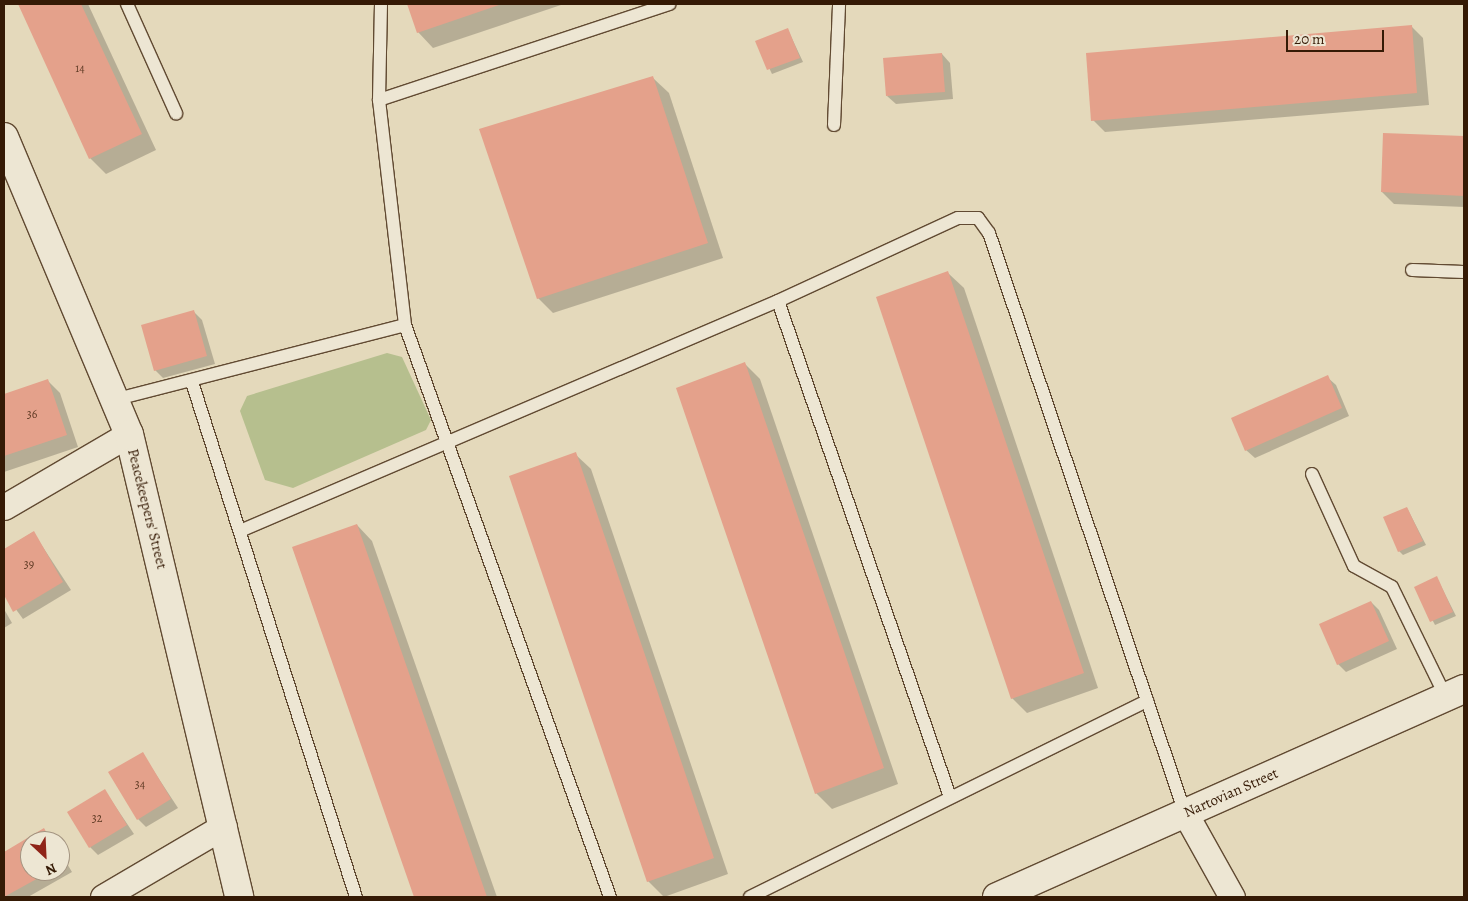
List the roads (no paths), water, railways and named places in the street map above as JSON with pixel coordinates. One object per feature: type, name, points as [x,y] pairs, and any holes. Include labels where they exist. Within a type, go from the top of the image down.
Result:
[{"type":"street","name":"Peacekeepers' Street","points":[[4,137],[117,399],[130,434],[224,826],[239,897]]},
{"type":"street","points":[[4,507],[130,434]]},
{"type":"street","name":"Nartovian Street","points":[[997,897],[1455,693]]},
{"type":"street","points":[[1185,813],[1224,891]]},
{"type":"street","points":[[103,897],[224,826]]},
{"type":"lane","points":[[127,4],[176,113]]},
{"type":"lane","points":[[382,4],[379,100],[405,325],[610,897]]},
{"type":"lane","points":[[379,100],[670,4]]},
{"type":"lane","points":[[834,125],[839,4]]},
{"type":"lane","points":[[240,531],[778,301],[958,218],[978,218],[992,243],[1185,813]]},
{"type":"lane","points":[[1412,270],[1464,272]]},
{"type":"lane","points":[[778,301],[950,797]]},
{"type":"lane","points":[[117,399],[192,382],[405,325]]},
{"type":"lane","points":[[192,382],[356,897]]},
{"type":"lane","points":[[1312,474],[1354,566],[1392,587],[1455,693]]},
{"type":"lane","points":[[750,897],[1147,700]]}]
